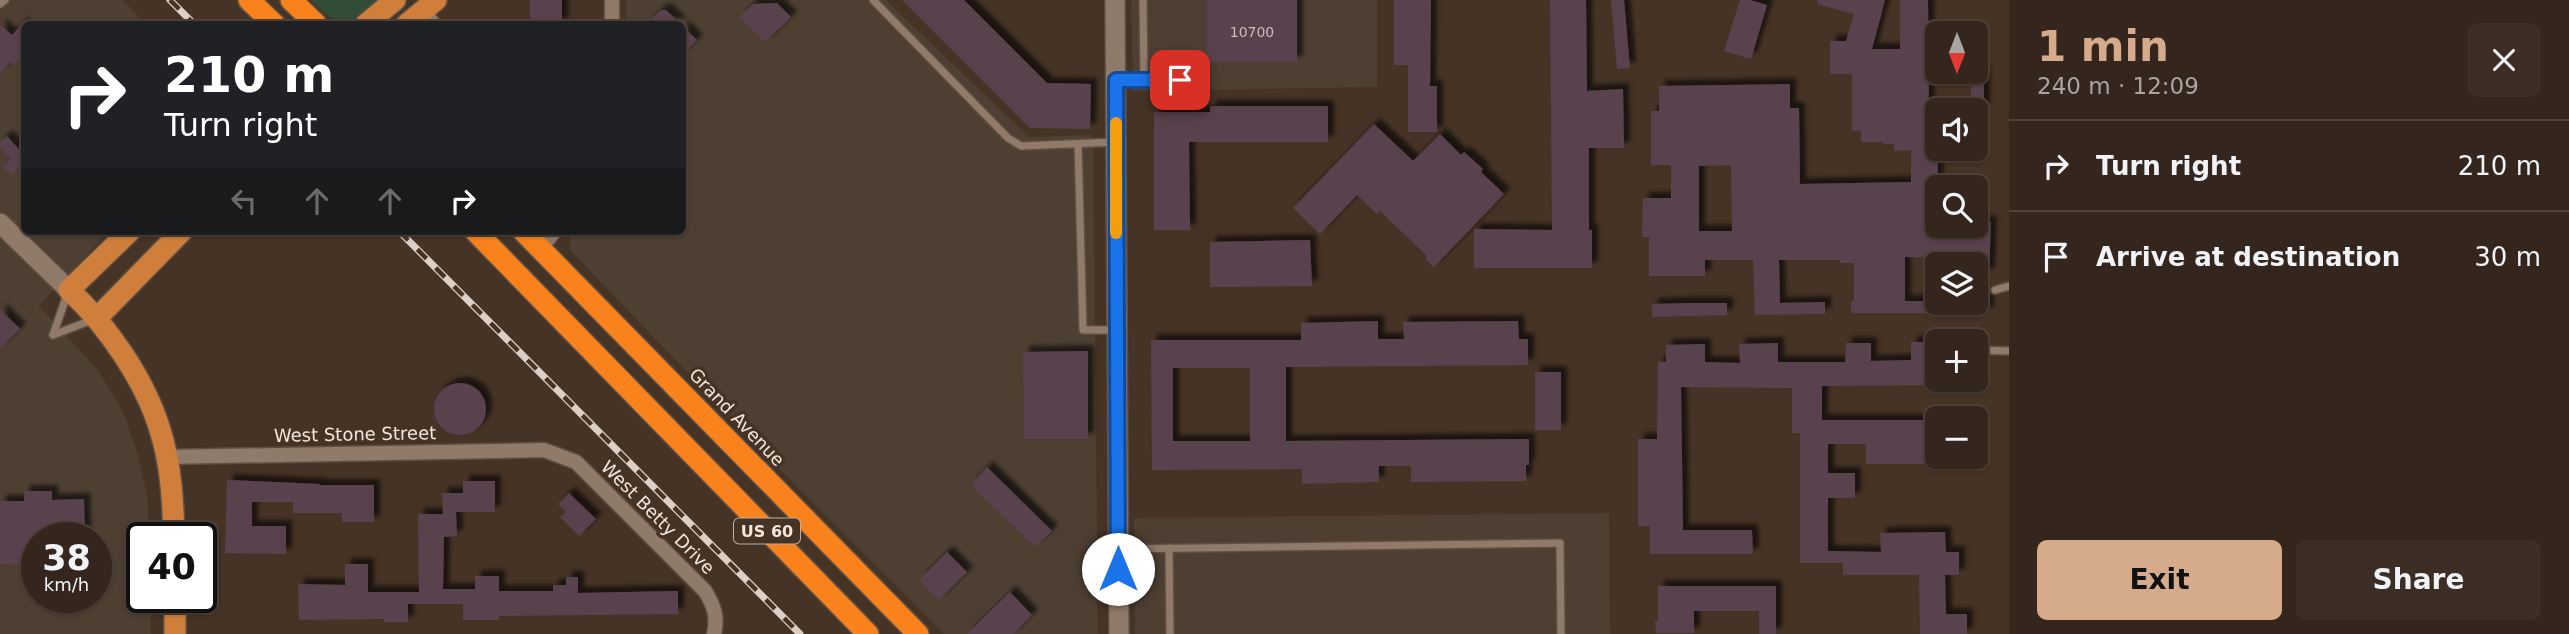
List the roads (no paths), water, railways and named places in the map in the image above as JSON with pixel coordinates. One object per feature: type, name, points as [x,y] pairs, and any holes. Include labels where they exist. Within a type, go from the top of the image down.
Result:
[{"type":"highway","points":[[248,0],[271,21]]},
{"type":"highway","points":[[291,0],[313,21]]},
{"type":"highway","name":"US 60","points":[[479,235],[869,634]]},
{"type":"highway","name":"Grand Avenue","points":[[527,235],[918,634]]},
{"type":"highway","points":[[666,427],[691,401]]},
{"type":"main road","points":[[370,21],[395,0]]},
{"type":"main road","points":[[413,21],[433,11]]},
{"type":"main road","points":[[83,304],[127,235]]},
{"type":"main road","points":[[83,304],[177,235]]},
{"type":"main road","points":[[83,304],[147,398],[161,431],[172,489],[173,522]]},
{"type":"main road","points":[[175,613],[176,634]]},
{"type":"street","points":[[612,0],[612,21]]},
{"type":"street","points":[[1115,0],[1119,634]]},
{"type":"street","points":[[0,223],[83,304]]},
{"type":"street","points":[[540,248],[551,235]]},
{"type":"street","name":"West Stone Street","points":[[167,457],[544,450]]},
{"type":"street","name":"West Betty Drive","points":[[544,450],[576,461],[705,590],[714,606],[717,622],[714,634]]},
{"type":"lane","points":[[0,4],[5,0]]},
{"type":"lane","points":[[873,0],[1008,138],[1021,146],[1116,142]]},
{"type":"lane","points":[[1143,0],[1144,80]]},
{"type":"lane","points":[[1116,80],[1180,80]]},
{"type":"lane","points":[[1078,144],[1083,331],[1117,330]]},
{"type":"lane","points":[[1995,290],[2009,286]]},
{"type":"lane","points":[[83,304],[53,335],[83,304]]},
{"type":"lane","points":[[1988,350],[2009,351]]},
{"type":"lane","points":[[1118,549],[1560,544],[1561,634]]},
{"type":"lane","points":[[1168,548],[1170,634]]},
{"type":"railway","points":[[170,0],[191,21]]},
{"type":"railway","points":[[403,235],[800,634]]}]
